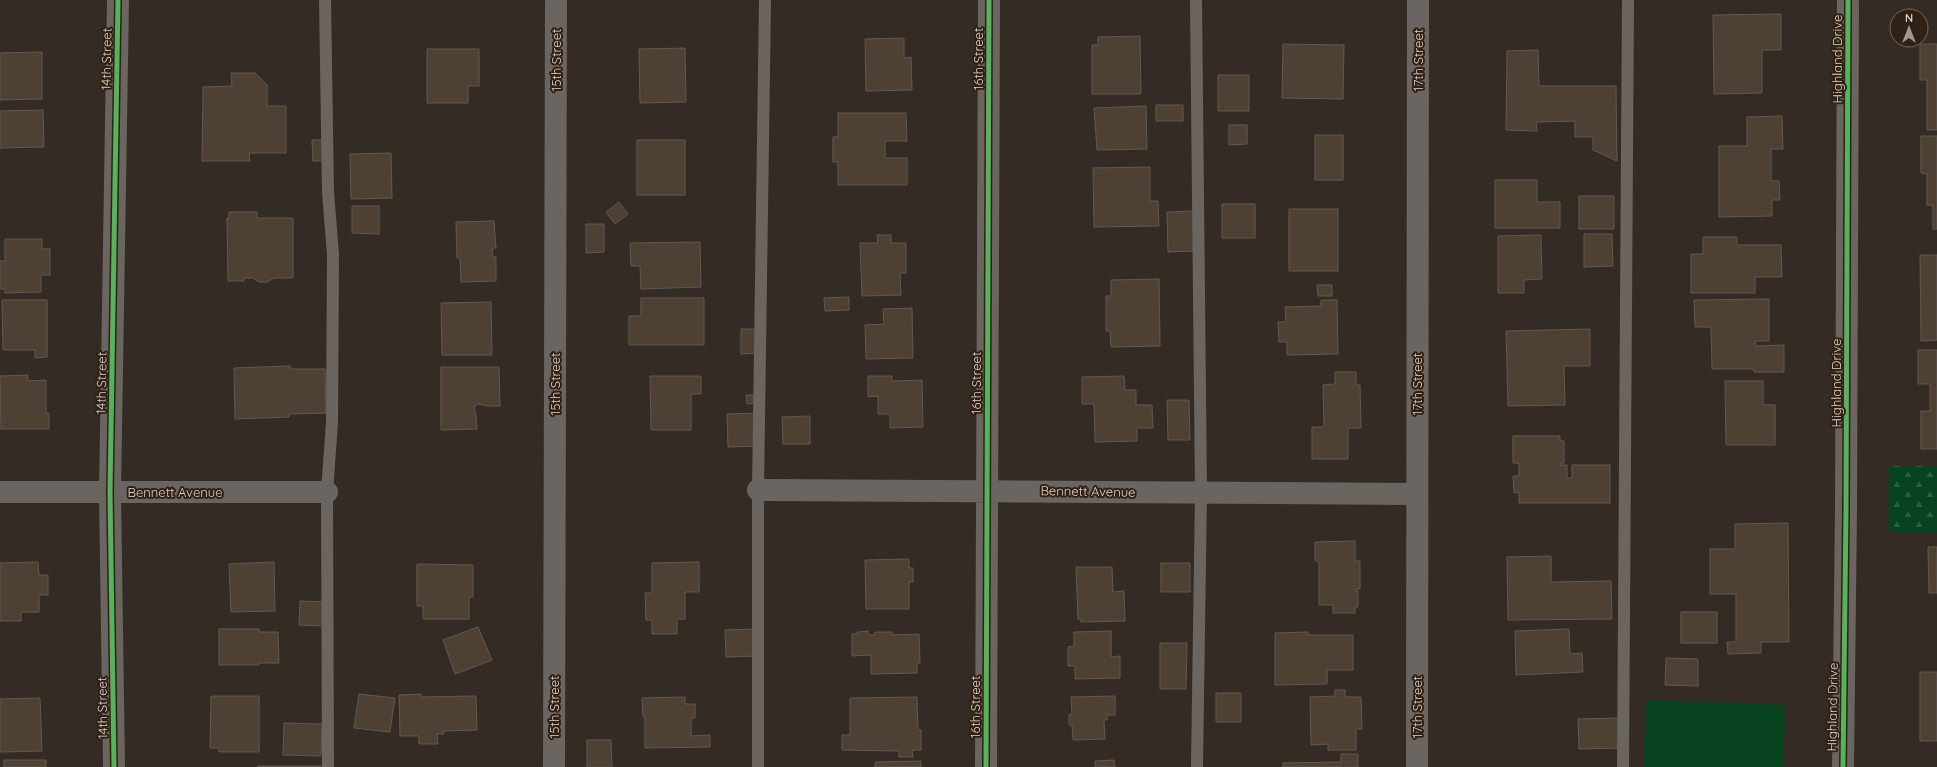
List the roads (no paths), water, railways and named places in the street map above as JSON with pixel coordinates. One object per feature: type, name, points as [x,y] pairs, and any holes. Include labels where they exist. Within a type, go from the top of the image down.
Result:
[{"type":"street","name":"14th Street","points":[[114,767],[110,492],[118,0]]},
{"type":"street","name":"15th Street","points":[[554,767],[556,0]]},
{"type":"street","name":"16th Street","points":[[986,767],[989,0]]},
{"type":"street","name":"17th Street","points":[[1417,767],[1418,0]]},
{"type":"street","name":"Highland Drive","points":[[1843,767],[1846,509],[1848,0]]},
{"type":"street","name":"Bennett Avenue","points":[[758,490],[986,490],[1417,494]]},
{"type":"street","name":"Bennett Avenue","points":[[0,492],[327,492]]},
{"type":"lane","points":[[325,0],[328,192],[333,255],[332,423],[327,492],[328,767]]},
{"type":"lane","points":[[758,767],[758,490],[765,0]]},
{"type":"lane","points":[[1196,0],[1201,492],[1197,767]]},
{"type":"lane","points":[[1623,767],[1628,0]]}]
